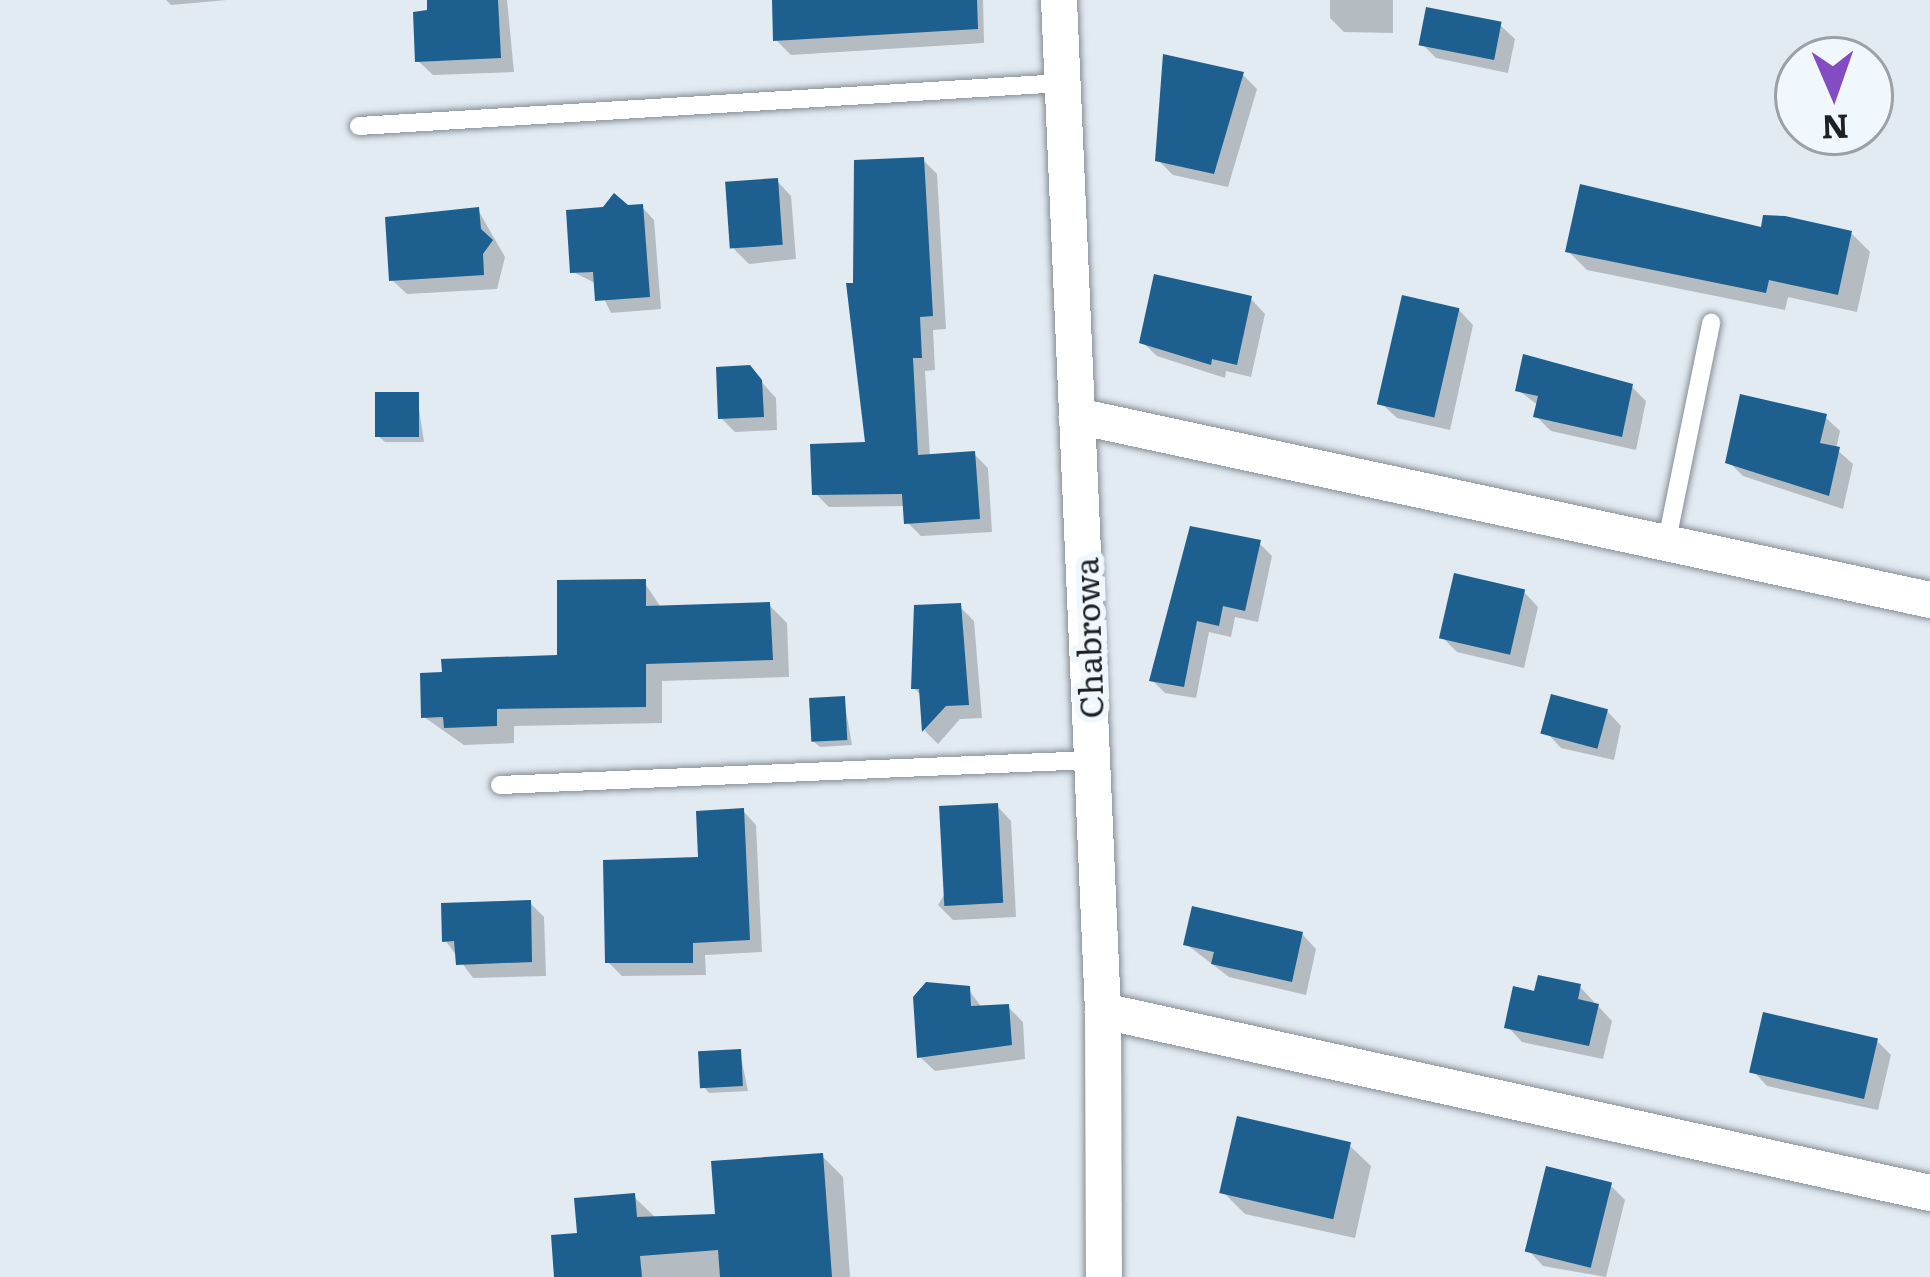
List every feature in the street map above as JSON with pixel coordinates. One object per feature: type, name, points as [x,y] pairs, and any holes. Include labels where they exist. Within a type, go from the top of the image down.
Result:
[{"type":"street","name":"Chabrowa","points":[[1059,0],[1103,1011],[1103,1277]]},
{"type":"street","points":[[1077,416],[1930,600]]},
{"type":"street","points":[[1103,1011],[1930,1193]]},
{"type":"lane","points":[[359,126],[1063,83]]},
{"type":"lane","points":[[1666,544],[1711,323]]},
{"type":"lane","points":[[500,785],[1092,760]]},
{"type":"building","points":[[427,0],[498,0],[501,58],[415,62],[413,12],[427,10]]},
{"type":"building","points":[[772,0],[977,0],[978,29],[773,41]]},
{"type":"building","points":[[1426,7],[1502,22],[1494,60],[1419,45]]},
{"type":"building","points":[[1163,54],[1244,72],[1214,174],[1155,161]]},
{"type":"building","points":[[924,157],[933,316],[920,317],[922,358],[913,358],[918,455],[975,451],[980,519],[904,524],[902,494],[812,495],[810,444],[865,442],[846,283],[853,283],[854,160]]},
{"type":"building","points":[[778,178],[783,245],[730,249],[725,182]]},
{"type":"building","points":[[1580,184],[1761,227],[1763,215],[1852,231],[1838,295],[1769,280],[1766,293],[1565,252]]},
{"type":"building","points":[[614,193],[628,205],[643,204],[650,297],[595,301],[593,272],[570,273],[566,210],[603,207]]},
{"type":"building","points":[[479,207],[481,229],[493,240],[483,254],[484,275],[389,281],[385,217]]},
{"type":"building","points":[[1154,274],[1252,296],[1237,365],[1212,359],[1211,365],[1139,343]]},
{"type":"building","points":[[1402,295],[1459,308],[1434,417],[1377,404]]},
{"type":"building","points":[[1523,354],[1633,384],[1622,437],[1533,417],[1538,396],[1515,391]]},
{"type":"building","points":[[750,365],[762,380],[764,417],[718,419],[716,367]]},
{"type":"building","points":[[375,392],[419,392],[419,437],[375,437]]},
{"type":"building","points":[[1740,394],[1827,414],[1820,443],[1840,447],[1829,496],[1725,463]]},
{"type":"building","points":[[1190,526],[1261,540],[1245,611],[1223,606],[1219,626],[1197,621],[1184,687],[1149,681]]},
{"type":"building","points":[[1454,573],[1525,589],[1510,655],[1439,638]]},
{"type":"building","points":[[646,579],[646,606],[770,602],[773,660],[646,664],[646,707],[497,709],[497,726],[444,728],[443,717],[421,718],[420,673],[442,672],[441,659],[557,655],[557,580]]},
{"type":"building","points":[[961,603],[969,705],[946,706],[922,732],[919,689],[911,689],[914,605]]},
{"type":"building","points":[[1551,694],[1608,709],[1597,749],[1540,734]]},
{"type":"building","points":[[845,696],[847,740],[811,742],[809,698]]},
{"type":"building","points":[[998,803],[1003,903],[944,906],[939,806]]},
{"type":"building","points":[[744,808],[750,940],[693,943],[693,963],[605,963],[603,860],[698,857],[696,811]]},
{"type":"building","points":[[531,900],[532,962],[456,965],[454,941],[442,942],[441,903]]},
{"type":"building","points":[[1192,906],[1303,932],[1292,982],[1211,964],[1214,952],[1183,945]]},
{"type":"building","points":[[1538,975],[1581,984],[1578,999],[1599,1004],[1589,1046],[1504,1028],[1513,986],[1534,991]]},
{"type":"building","points":[[926,982],[970,986],[971,1006],[1009,1004],[1012,1045],[917,1058],[913,997]]},
{"type":"building","points":[[1763,1012],[1878,1039],[1864,1099],[1749,1072]]},
{"type":"building","points":[[741,1049],[743,1086],[700,1088],[698,1051]]},
{"type":"building","points":[[1237,1116],[1351,1142],[1333,1219],[1219,1193]]},
{"type":"building","points":[[823,1153],[832,1277],[720,1277],[718,1250],[640,1256],[642,1277],[554,1277],[551,1235],[577,1233],[574,1198],[635,1193],[637,1217],[715,1214],[711,1161]]},
{"type":"building","points":[[1546,1166],[1612,1182],[1591,1268],[1525,1251]]}]
